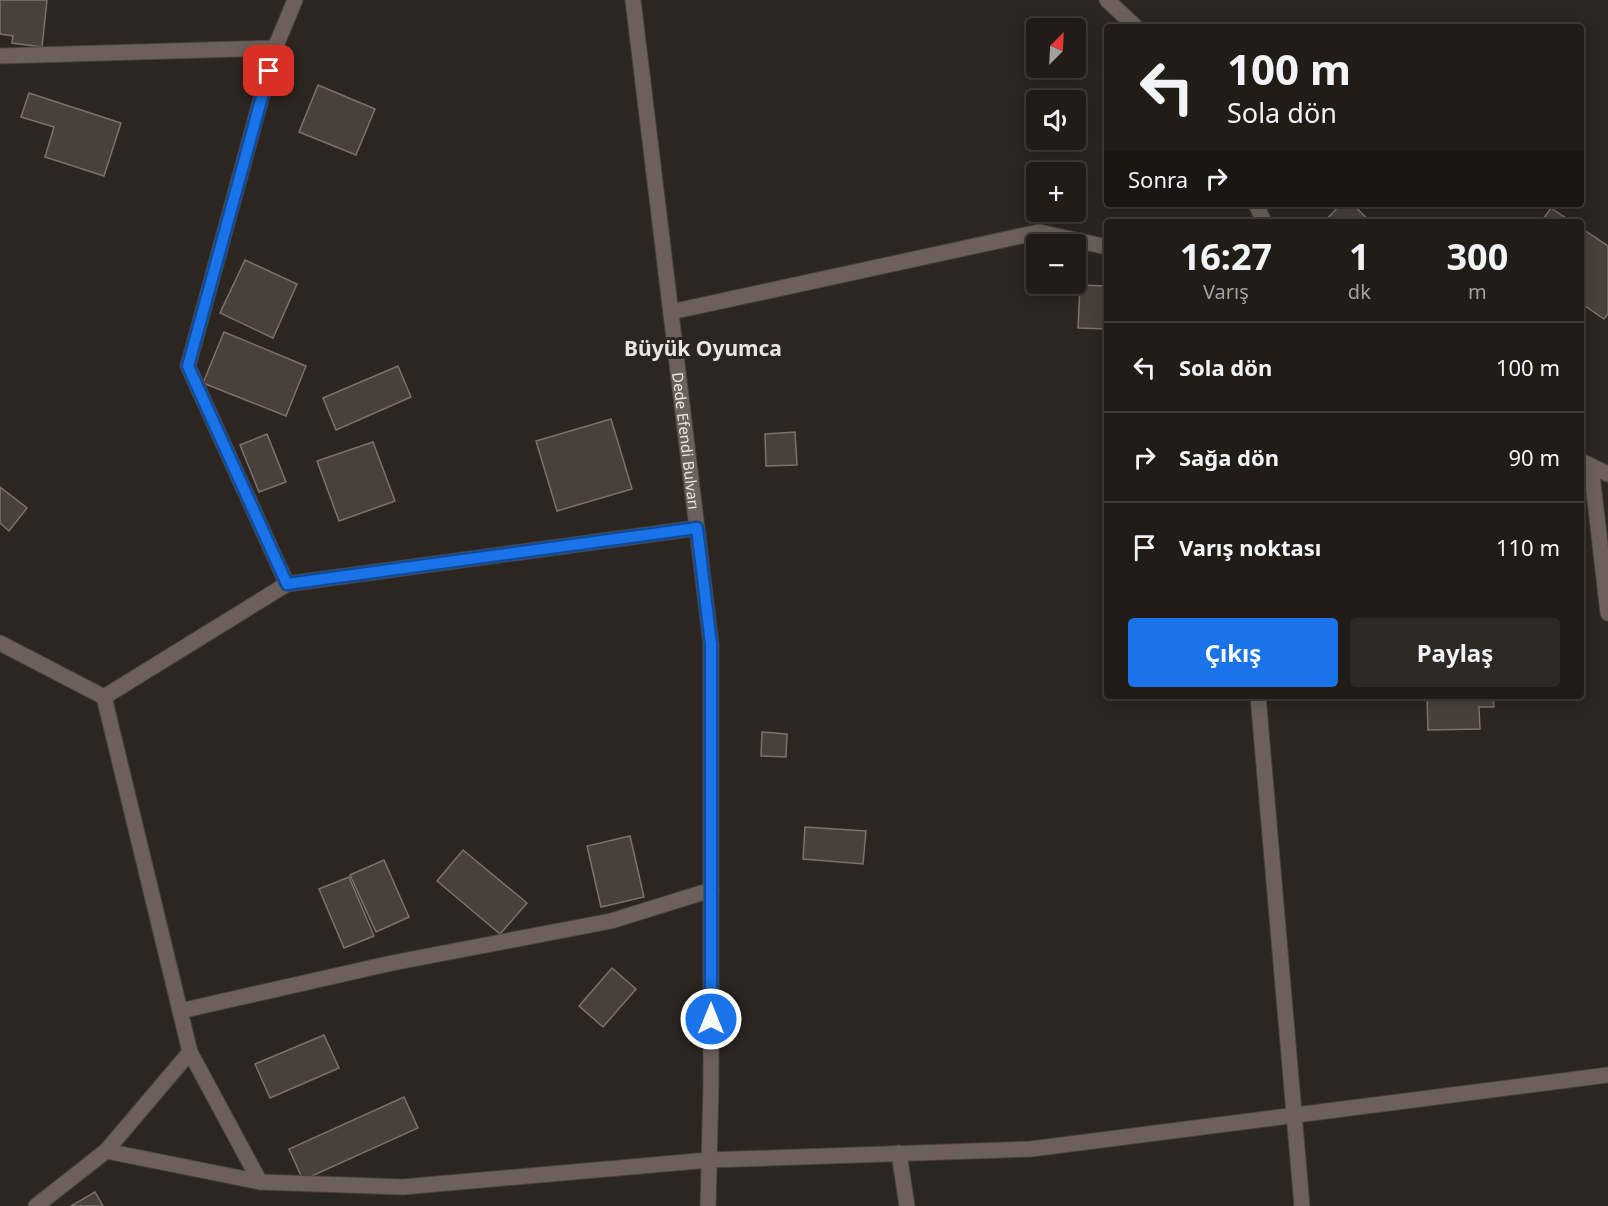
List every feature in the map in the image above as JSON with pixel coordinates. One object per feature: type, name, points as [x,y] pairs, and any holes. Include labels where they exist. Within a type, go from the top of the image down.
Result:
[{"type":"street","points":[[287,584],[188,366],[275,48],[295,0]]},
{"type":"street","name":"Dede Efendi Bulvarı","points":[[633,0],[711,644],[708,1206]]},
{"type":"street","points":[[1107,0],[1133,24]]},
{"type":"street","points":[[0,56],[275,48]]},
{"type":"street","points":[[671,312],[1039,232],[1104,246]]},
{"type":"street","points":[[1586,463],[1608,474]]},
{"type":"street","points":[[1586,463],[1608,613]]},
{"type":"street","points":[[104,697],[287,584],[697,528]]},
{"type":"street","points":[[0,643],[104,697],[190,1052],[260,1182]]},
{"type":"street","points":[[1258,699],[1302,1206]]},
{"type":"street","points":[[180,1011],[392,963],[612,921],[711,890]]},
{"type":"street","points":[[36,1206],[106,1151],[190,1052]]},
{"type":"street","points":[[106,1151],[260,1182],[403,1187],[709,1160],[1031,1149],[1608,1075]]},
{"type":"street","points":[[899,1153],[907,1206]]},
{"type":"building","points":[[0,0],[47,0],[42,47],[12,43],[13,36],[0,34]]},
{"type":"building","points":[[318,85],[375,109],[356,155],[299,132]]},
{"type":"building","points":[[29,93],[121,123],[104,176],[45,157],[54,127],[21,117]]},
{"type":"building","points":[[1338,207],[1355,207],[1368,219],[1327,219]]},
{"type":"building","points":[[1551,208],[1568,219],[1543,219]]},
{"type":"building","points":[[1584,230],[1608,246],[1608,314],[1604,319],[1584,305]]},
{"type":"building","points":[[245,260],[297,284],[273,338],[220,313]]},
{"type":"building","points":[[1086,285],[1104,286],[1104,329],[1078,328],[1080,294],[1086,294]]},
{"type":"building","points":[[224,332],[306,366],[286,416],[203,383]]},
{"type":"building","points":[[398,366],[411,397],[336,430],[323,398]]},
{"type":"building","points":[[611,419],[632,489],[557,511],[536,441]]},
{"type":"building","points":[[795,432],[797,465],[766,466],[765,434]]},
{"type":"building","points":[[267,434],[286,482],[259,492],[240,445]]},
{"type":"building","points":[[373,442],[395,501],[339,521],[317,461]]},
{"type":"building","points":[[0,487],[27,508],[9,531],[0,523]]},
{"type":"building","points":[[1427,699],[1493,699],[1494,707],[1479,707],[1480,729],[1428,730]]},
{"type":"building","points":[[762,732],[787,734],[786,757],[761,756]]},
{"type":"building","points":[[805,827],[866,831],[863,864],[803,859]]},
{"type":"building","points":[[630,836],[644,897],[601,907],[587,846]]},
{"type":"building","points":[[463,850],[527,903],[500,934],[437,881]]},
{"type":"building","points":[[384,860],[409,917],[376,932],[350,875]]},
{"type":"building","points":[[349,877],[374,936],[344,948],[319,889]]},
{"type":"building","points":[[612,968],[636,989],[603,1027],[579,1006]]},
{"type":"building","points":[[324,1035],[339,1068],[270,1098],[255,1064]]},
{"type":"building","points":[[404,1097],[418,1128],[303,1180],[289,1149]]},
{"type":"building","points":[[95,1192],[103,1206],[71,1206]]},
{"type":"district","name":"Büyük Oyumca","points":[[703,348]]},
{"type":"route","points":[[269,71],[188,366],[287,584],[697,528],[711,644],[711,1019]]}]
